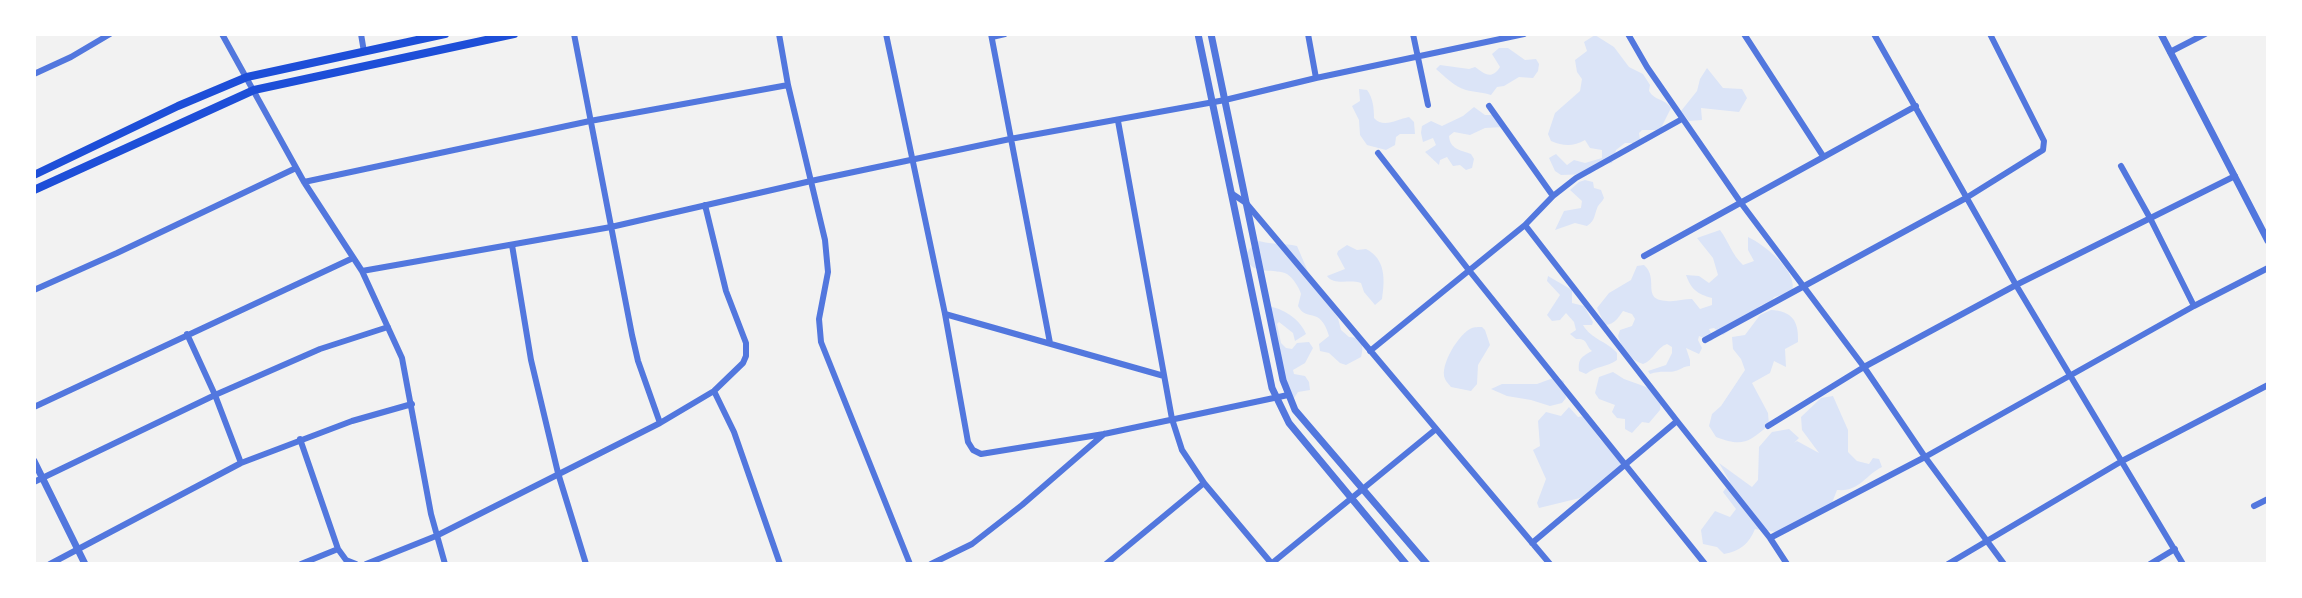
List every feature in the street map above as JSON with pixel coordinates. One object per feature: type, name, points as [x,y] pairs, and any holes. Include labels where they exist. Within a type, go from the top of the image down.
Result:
[{"type":"main road","points":[[34,176],[178,106],[247,78],[445,34]]},
{"type":"main road","points":[[34,190],[254,90],[514,34]]},
{"type":"street","points":[[34,74],[71,57],[110,34]]},
{"type":"street","points":[[222,34],[304,182],[362,271],[402,358],[436,536],[445,564]]},
{"type":"street","points":[[361,34],[364,52]]},
{"type":"street","points":[[574,34],[636,352],[660,423]]},
{"type":"street","points":[[779,34],[788,85],[825,240],[828,272],[819,319],[821,342],[910,564]]},
{"type":"street","points":[[886,34],[945,314],[968,442],[973,450],[981,454],[1104,434],[1288,395]]},
{"type":"street","points":[[1005,34],[992,36],[1050,343]]},
{"type":"street","points":[[1198,34],[1272,388],[1289,423],[1406,564]]},
{"type":"street","points":[[1211,34],[1288,395],[1295,410],[1427,564]]},
{"type":"street","points":[[1308,34],[1316,78]]},
{"type":"street","points":[[1413,34],[1428,105]]},
{"type":"street","points":[[362,271],[611,226],[1010,139],[1225,100],[1316,78],[1524,34]]},
{"type":"street","points":[[1628,34],[1647,67],[1741,203],[1864,367],[1925,457],[2004,564]]},
{"type":"street","points":[[1744,34],[1823,156]]},
{"type":"street","points":[[1874,34],[2016,285],[2183,564]]},
{"type":"street","points":[[1705,340],[1966,198],[2043,150],[2045,146],[1990,34]]},
{"type":"street","points":[[2161,34],[2266,236]]},
{"type":"street","points":[[2170,52],[2205,34]]},
{"type":"street","points":[[304,182],[590,121],[788,85]]},
{"type":"street","points":[[1489,106],[1553,196]]},
{"type":"street","points":[[1644,256],[1916,106]]},
{"type":"street","points":[[1370,351],[1468,269],[1525,225],[1553,196],[1576,178],[1682,119]]},
{"type":"street","points":[[1118,121],[1172,419],[1182,450],[1204,483],[1272,563],[1436,429]]},
{"type":"street","points":[[1378,153],[1705,564]]},
{"type":"street","points":[[2121,166],[2151,218],[2194,306]]},
{"type":"street","points":[[34,290],[296,168]]},
{"type":"street","points":[[1768,426],[1864,367],[2016,285],[2235,176]]},
{"type":"street","points":[[1231,193],[1246,203],[1550,564]]},
{"type":"street","points":[[366,564],[436,536],[660,423],[714,391],[743,363],[746,356],[746,343],[726,291],[705,205]]},
{"type":"street","points":[[1525,225],[1770,538],[1787,564]]},
{"type":"street","points":[[512,245],[531,360],[558,473],[586,564]]},
{"type":"street","points":[[34,407],[353,258]]},
{"type":"street","points":[[1770,538],[1925,457],[2194,306],[2268,268]]},
{"type":"street","points":[[945,314],[1164,376]]},
{"type":"street","points":[[34,482],[214,394],[320,349],[388,327]]},
{"type":"street","points":[[187,334],[241,463]]},
{"type":"street","points":[[1948,564],[2122,461],[2268,385]]},
{"type":"street","points":[[714,391],[734,432],[780,564]]},
{"type":"street","points":[[50,564],[241,463],[300,439],[412,404]]},
{"type":"street","points":[[1532,543],[1677,422]]},
{"type":"street","points":[[931,564],[972,544],[1022,505],[1104,434]]},
{"type":"street","points":[[300,439],[338,549],[346,560],[356,564]]},
{"type":"street","points":[[34,461],[85,564]]},
{"type":"street","points":[[1106,564],[1204,483]]},
{"type":"street","points":[[2254,506],[2268,499]]},
{"type":"street","points":[[302,564],[338,549]]},
{"type":"street","points":[[2150,564],[2175,549]]},
{"type":"shaded area","points":[[1595,35],[1614,47],[1629,67],[1643,74],[1650,85],[1651,94],[1671,108],[1660,130],[1642,130],[1639,133],[1640,140],[1625,143],[1616,150],[1612,163],[1603,164],[1590,174],[1561,175],[1555,171],[1549,158],[1556,154],[1567,165],[1574,160],[1585,163],[1602,158],[1602,150],[1590,148],[1585,140],[1572,145],[1564,145],[1551,141],[1548,134],[1555,113],[1580,91],[1582,79],[1577,72],[1575,60],[1587,51],[1584,42]]},
{"type":"shaded area","points":[[1499,48],[1508,48],[1525,60],[1536,59],[1539,64],[1538,71],[1533,78],[1519,77],[1504,86],[1497,87],[1491,95],[1462,89],[1436,69],[1440,65],[1469,69],[1475,67],[1481,72],[1494,74],[1500,67],[1492,54]]},
{"type":"shaded area","points":[[1707,68],[1723,88],[1742,89],[1747,98],[1739,112],[1701,108],[1702,120],[1689,121],[1681,111],[1697,91],[1700,79]]},
{"type":"shaded area","points":[[1359,89],[1367,90],[1369,93],[1373,103],[1374,118],[1386,123],[1409,117],[1414,122],[1415,134],[1400,134],[1396,137],[1395,145],[1386,150],[1367,145],[1360,135],[1359,120],[1352,106],[1360,101]]},
{"type":"shaded area","points":[[1474,107],[1485,115],[1494,115],[1503,127],[1485,128],[1470,135],[1454,132],[1449,136],[1451,144],[1471,154],[1474,159],[1472,168],[1466,170],[1460,165],[1453,166],[1447,157],[1440,160],[1439,165],[1425,152],[1436,145],[1433,138],[1423,142],[1422,126],[1431,121],[1442,126],[1463,116]]},
{"type":"shaded area","points":[[1585,180],[1593,182],[1594,188],[1601,190],[1604,198],[1590,224],[1587,226],[1575,223],[1555,230],[1564,211],[1581,208],[1582,201],[1570,190]]},
{"type":"shaded area","points":[[1720,230],[1743,265],[1754,261],[1748,250],[1748,237],[1763,246],[1786,268],[1793,284],[1792,292],[1774,297],[1770,304],[1761,305],[1752,315],[1723,335],[1714,328],[1709,329],[1714,339],[1711,341],[1699,336],[1698,340],[1702,348],[1699,354],[1686,348],[1690,366],[1672,372],[1650,374],[1648,371],[1666,365],[1672,353],[1672,347],[1667,344],[1660,348],[1650,360],[1643,364],[1634,360],[1627,353],[1618,336],[1620,330],[1632,326],[1635,319],[1632,314],[1623,311],[1614,322],[1605,325],[1597,308],[1609,293],[1631,280],[1637,266],[1644,265],[1651,276],[1652,293],[1659,300],[1692,299],[1700,309],[1712,305],[1712,298],[1695,290],[1686,275],[1699,276],[1709,283],[1718,275],[1713,258],[1697,238]]},
{"type":"shaded area","points":[[1259,241],[1297,246],[1309,274],[1338,318],[1341,330],[1349,337],[1359,338],[1362,348],[1361,357],[1346,365],[1340,363],[1329,353],[1320,351],[1319,344],[1329,336],[1318,317],[1305,314],[1298,306],[1301,294],[1294,280],[1282,272],[1254,268],[1247,260],[1248,251]]},
{"type":"shaded area","points":[[1347,245],[1357,250],[1366,249],[1373,253],[1381,264],[1384,277],[1382,299],[1375,305],[1364,292],[1361,283],[1338,282],[1327,276],[1345,269],[1337,254]]},
{"type":"shaded area","points":[[1548,276],[1572,290],[1572,303],[1584,306],[1593,322],[1592,325],[1583,325],[1591,334],[1617,353],[1617,360],[1586,374],[1579,371],[1581,359],[1592,351],[1584,341],[1570,334],[1576,330],[1574,322],[1566,313],[1560,320],[1552,321],[1547,315],[1560,295],[1547,281]]},
{"type":"shaded area","points":[[1272,307],[1292,317],[1301,325],[1306,334],[1295,341],[1293,333],[1279,322],[1277,324],[1281,343],[1286,348],[1292,349],[1297,343],[1309,342],[1313,348],[1305,363],[1293,370],[1294,374],[1305,376],[1310,390],[1298,392],[1292,401],[1287,380],[1282,374],[1273,326],[1267,318],[1266,311]]},
{"type":"shaded area","points":[[1771,310],[1784,312],[1793,318],[1797,328],[1798,342],[1785,349],[1786,367],[1774,361],[1770,373],[1752,383],[1768,413],[1769,425],[1744,442],[1732,442],[1716,437],[1709,426],[1712,414],[1721,406],[1745,370],[1741,359],[1733,349],[1732,337],[1745,335],[1760,315]]},
{"type":"shaded area","points":[[1482,327],[1490,345],[1478,365],[1477,384],[1471,391],[1451,387],[1445,380],[1444,373],[1451,350],[1467,331]]},
{"type":"shaded area","points":[[1613,372],[1624,379],[1649,388],[1661,403],[1660,410],[1649,423],[1642,422],[1632,433],[1625,429],[1625,419],[1617,418],[1612,412],[1615,405],[1599,399],[1595,393],[1599,377]]},
{"type":"shaded area","points":[[1556,377],[1564,381],[1566,398],[1562,403],[1550,406],[1507,396],[1491,389],[1502,384],[1537,384]]},
{"type":"shaded area","points":[[1833,396],[1848,430],[1848,452],[1857,461],[1869,464],[1873,458],[1879,459],[1882,467],[1857,486],[1837,490],[1832,503],[1776,532],[1755,529],[1747,543],[1735,551],[1724,554],[1717,547],[1703,544],[1701,530],[1715,511],[1730,517],[1736,509],[1723,492],[1730,482],[1719,463],[1752,487],[1758,480],[1759,447],[1772,432],[1789,429],[1799,438],[1794,443],[1797,441],[1819,453],[1802,430],[1801,417],[1821,398]]},
{"type":"shaded area","points":[[1569,407],[1578,417],[1584,416],[1600,439],[1622,461],[1620,473],[1580,498],[1539,508],[1537,503],[1546,479],[1533,450],[1540,446],[1538,421],[1546,412],[1561,416]]}]
